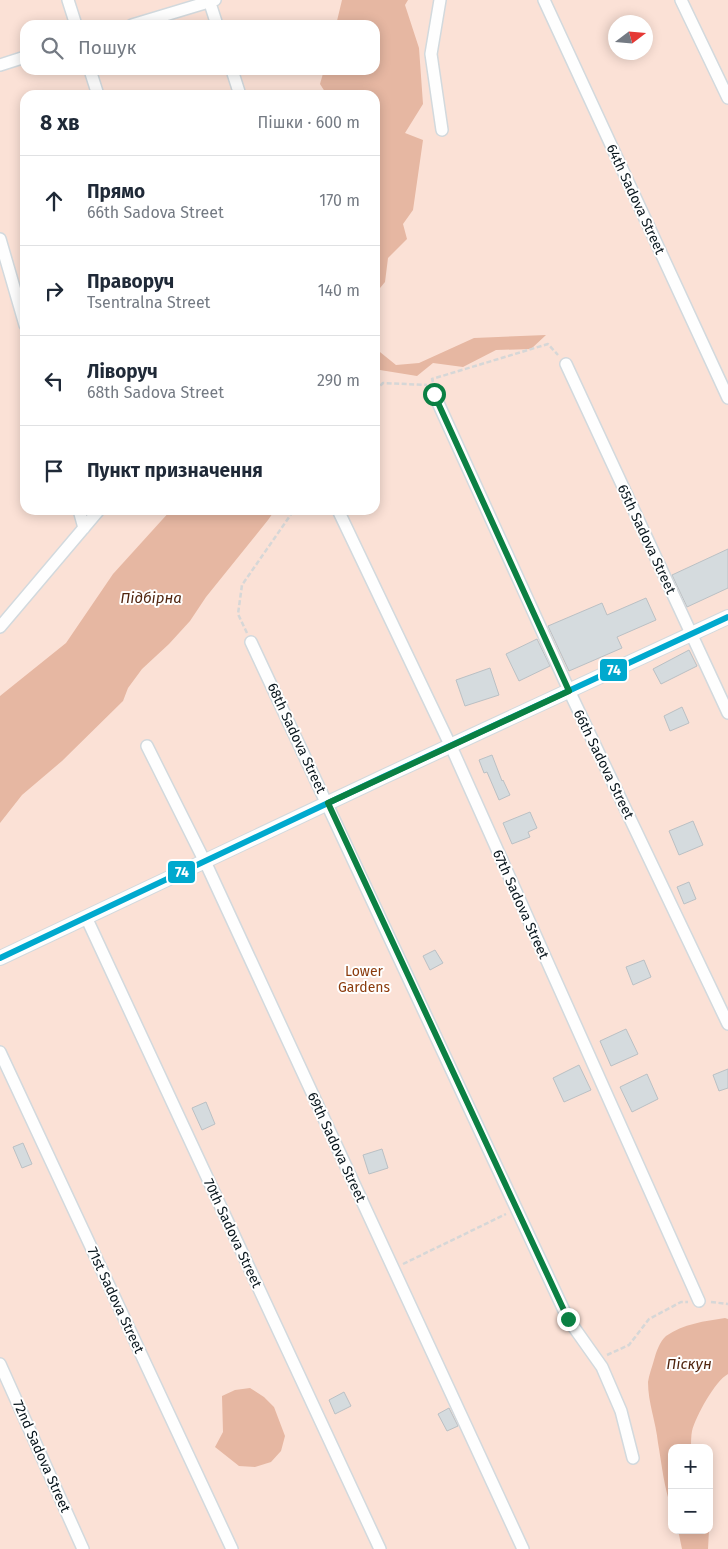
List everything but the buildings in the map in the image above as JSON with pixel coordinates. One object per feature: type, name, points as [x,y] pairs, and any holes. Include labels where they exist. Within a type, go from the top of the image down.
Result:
[{"type":"street","points":[[68,0],[74,20]]},
{"type":"street","points":[[148,20],[211,0],[216,20]]},
{"type":"street","points":[[440,0],[431,54],[442,130]]},
{"type":"street","name":"64th Sadova Street","points":[[544,0],[728,398]]},
{"type":"street","points":[[681,0],[728,98]]},
{"type":"street","points":[[0,65],[20,59]]},
{"type":"street","points":[[92,75],[96,90]]},
{"type":"street","points":[[234,75],[238,90]]},
{"type":"street","points":[[0,239],[20,308]]},
{"type":"street","name":"65th Sadova Street","points":[[566,364],[728,713]]},
{"type":"street","name":"66th Sadova Street","points":[[434,394],[569,691],[728,1024]]},
{"type":"street","points":[[80,515],[84,528]]},
{"type":"street","points":[[0,627],[95,515]]},
{"type":"street","name":"67th Sadova Street","points":[[340,515],[450,746],[699,1301]]},
{"type":"street","points":[[0,958],[728,617]]},
{"type":"street","name":"68th Sadova Street","points":[[251,642],[568,1319],[602,1367],[620,1411],[633,1458]]},
{"type":"street","name":"69th Sadova Street","points":[[147,746],[205,861],[522,1549]]},
{"type":"street","name":"70th Sadova Street","points":[[86,917],[380,1549]]},
{"type":"street","name":"71st Sadova Street","points":[[0,1052],[232,1549]]},
{"type":"street","name":"72nd Sadova Street","points":[[0,1364],[83,1549]]},
{"type":"path","points":[[434,394],[432,379],[548,344],[566,364]]},
{"type":"path","points":[[380,386],[383,383],[427,384],[434,394]]},
{"type":"path","points":[[251,642],[238,614],[242,585],[291,515]]},
{"type":"path","points":[[393,1268],[517,1209]]},
{"type":"path","points":[[597,1360],[629,1345],[649,1319],[682,1302],[699,1301],[728,1304]]},
{"type":"green space","name":"Lower Gardens","points":[[0,0],[728,0],[728,1549],[0,1549]]},
{"type":"water","points":[[342,0],[408,0],[405,5],[419,48],[423,104],[405,133],[423,140],[413,210],[403,224],[407,239],[388,258],[385,282],[380,288],[380,90],[324,90],[320,84],[323,75],[380,75],[380,20],[337,20]]},
{"type":"water","points":[[546,335],[531,349],[496,350],[463,367],[433,363],[417,376],[380,370],[380,352],[396,365],[419,363],[474,338]]},
{"type":"water","name":"Підбірна","points":[[166,515],[272,515],[206,597],[190,621],[142,669],[128,688],[123,701],[62,761],[22,795],[0,823],[0,696],[66,643],[113,574]]},
{"type":"water","name":"Піскун","points":[[728,1319],[728,1374],[717,1384],[702,1408],[692,1431],[691,1444],[668,1444],[668,1498],[649,1397],[648,1382],[658,1347],[666,1336],[687,1326]]},
{"type":"water","points":[[250,1388],[264,1397],[274,1407],[285,1436],[281,1451],[271,1462],[255,1467],[239,1466],[215,1447],[223,1432],[222,1396],[235,1390]]},
{"type":"water","points":[[679,1534],[709,1534],[708,1549],[682,1549]]},
{"type":"transit line","name":"74","points":[[0,958],[728,617]]},
{"type":"route","points":[[434,394],[569,691],[328,803],[568,1319]]}]
